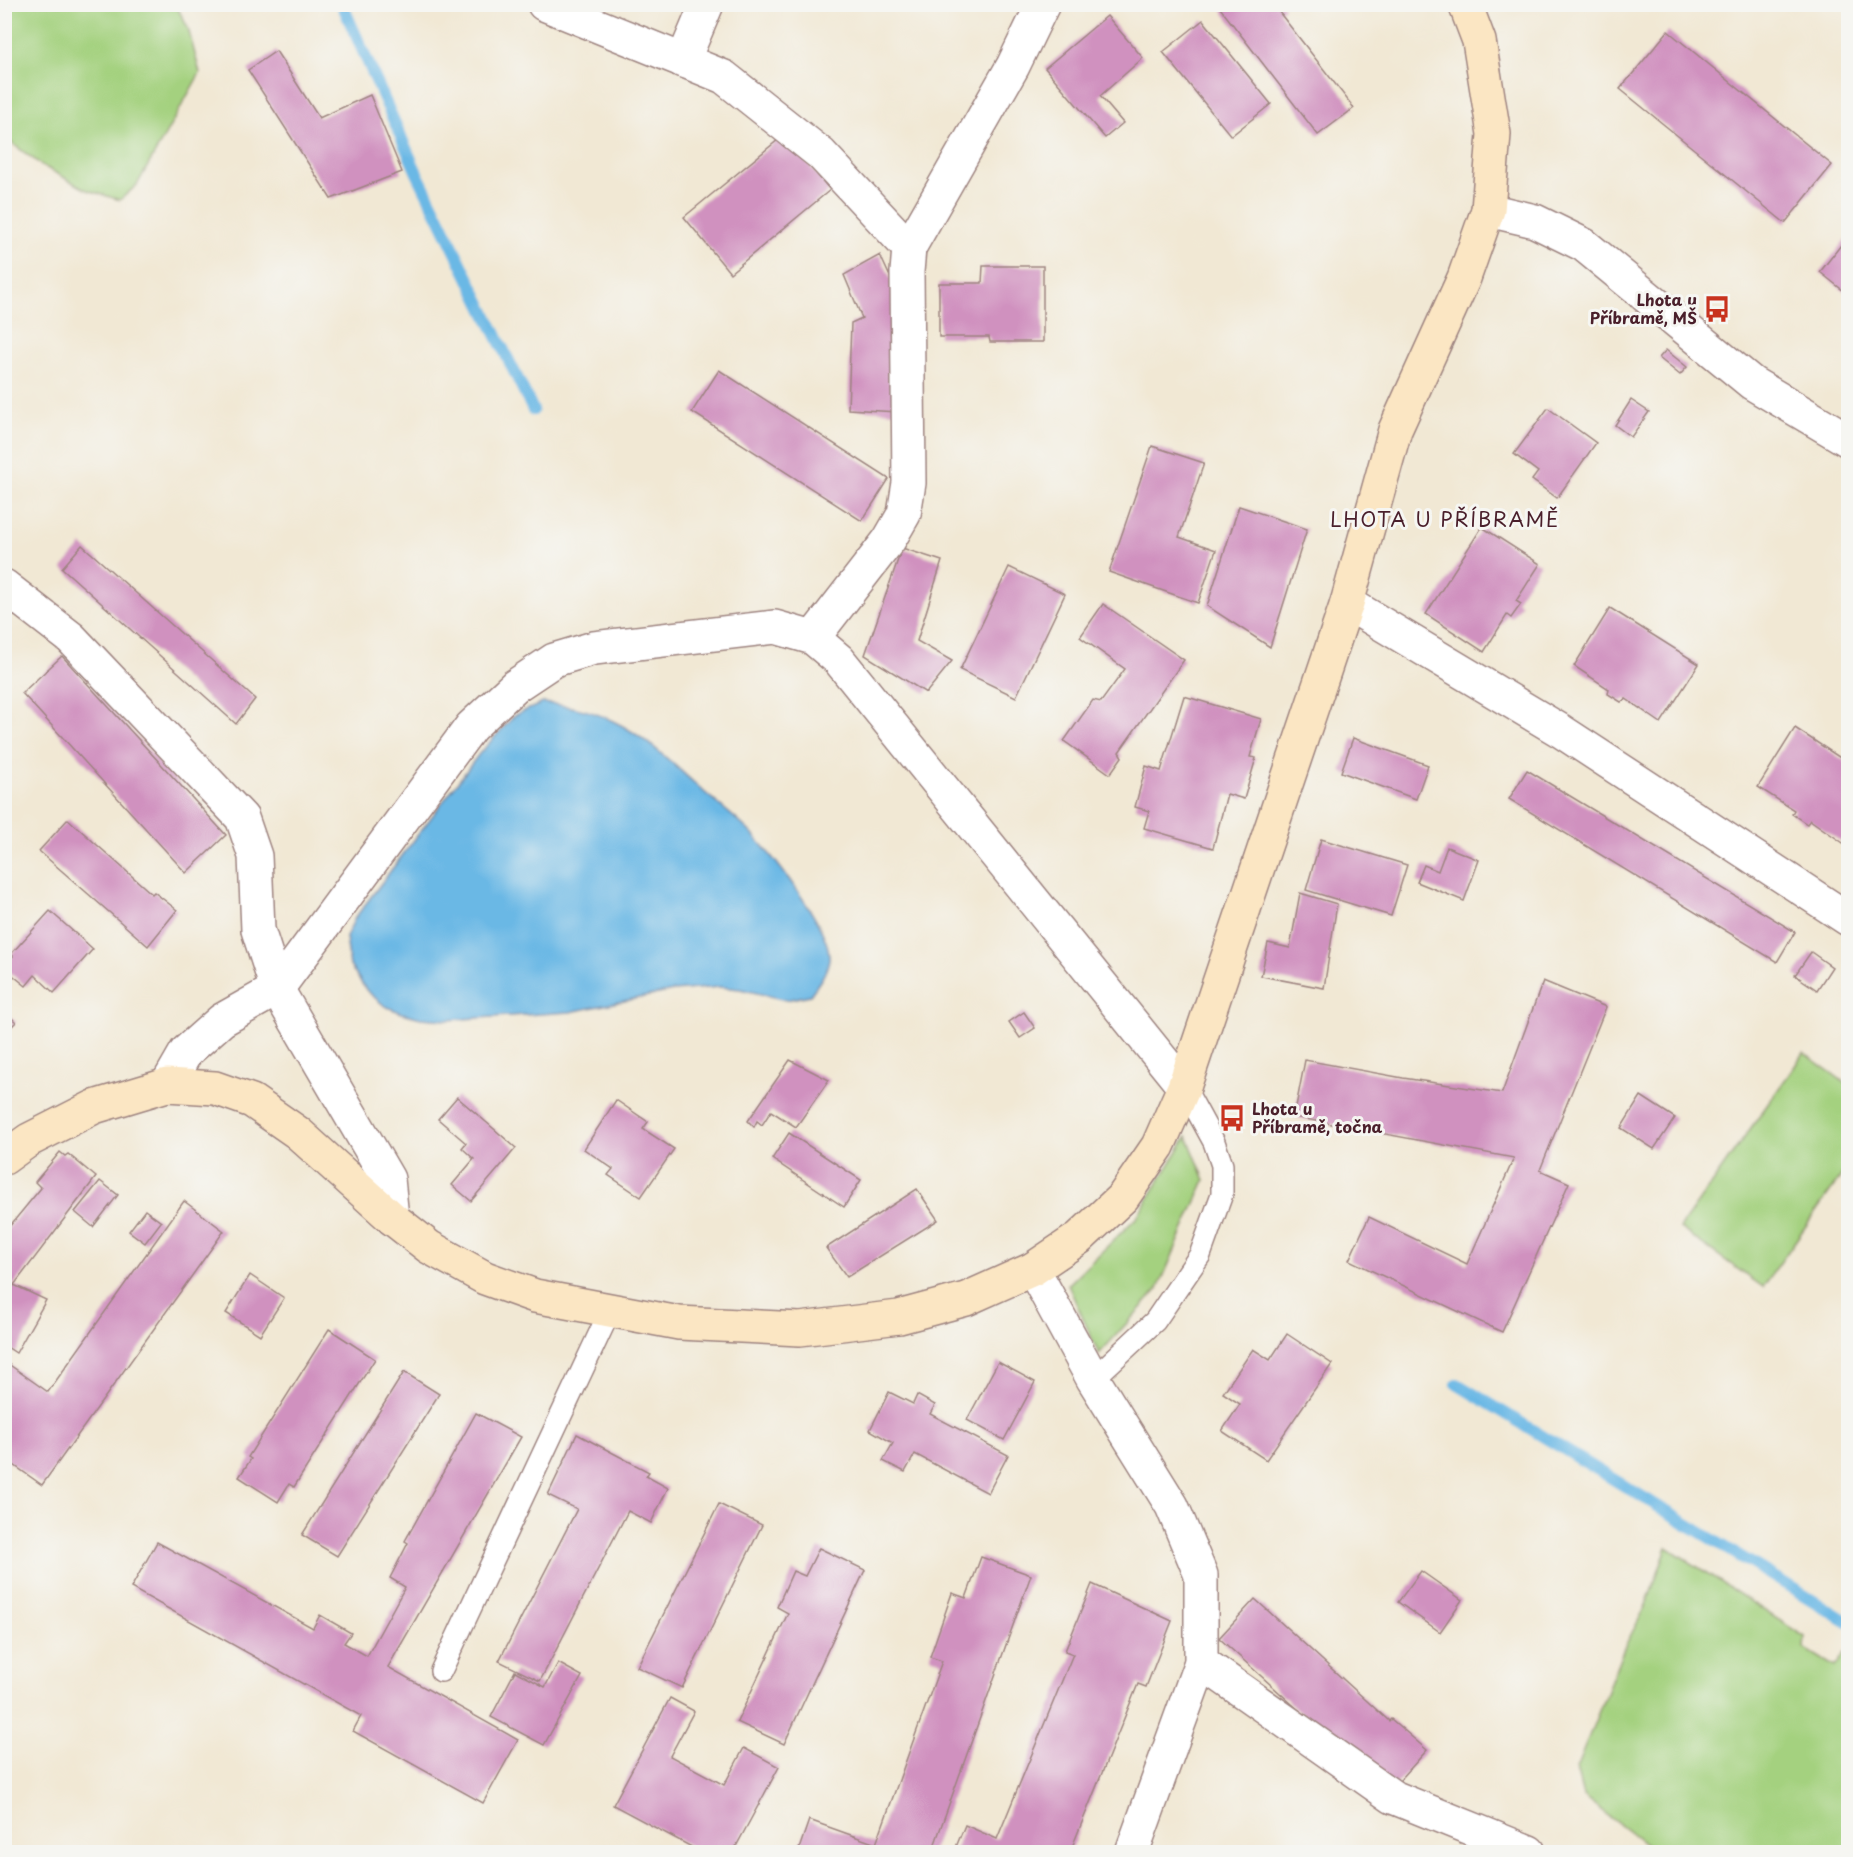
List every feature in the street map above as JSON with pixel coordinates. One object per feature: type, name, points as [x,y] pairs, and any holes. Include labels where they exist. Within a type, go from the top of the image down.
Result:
[{"type":"street","points":[[544,4],[724,77],[821,154],[909,248]]},
{"type":"street","points":[[683,61],[707,4]]},
{"type":"street","points":[[813,638],[890,540],[904,514],[909,483],[907,272],[909,248],[1013,66],[1043,4]]},
{"type":"street","points":[[4,1158],[29,1140],[94,1107],[167,1085],[215,1088],[252,1101],[298,1133],[392,1218],[429,1247],[485,1278],[535,1296],[680,1323],[800,1329],[899,1317],[966,1299],[1033,1269],[1079,1238],[1123,1197],[1158,1146],[1184,1087],[1347,603],[1395,430],[1464,278],[1488,210],[1494,134],[1479,41],[1465,4]]},
{"type":"street","points":[[1488,210],[1535,221],[1584,245],[1752,383],[1848,440]]},
{"type":"street","points":[[4,586],[71,638],[242,818],[255,856],[258,930],[277,989],[388,1179],[392,1218]]},
{"type":"street","points":[[1347,603],[1561,731],[1848,918]]},
{"type":"street","points":[[167,1085],[186,1052],[222,1020],[277,989],[471,727],[516,686],[554,660],[594,648],[775,627],[813,638],[839,660],[1184,1087]]},
{"type":"street","points":[[1033,1269],[1093,1379],[1172,1506],[1201,1575],[1201,1662],[1132,1852]]},
{"type":"street","points":[[1201,1662],[1393,1797],[1530,1852]]},
{"type":"lane","points":[[1093,1379],[1155,1321],[1200,1255],[1222,1194],[1222,1165],[1214,1142],[1184,1087]]},
{"type":"lane","points":[[441,1671],[610,1311]]},
{"type":"green space","points":[[5,4],[176,5],[188,28],[200,73],[137,185],[120,200],[87,190],[43,166],[5,138]]},
{"type":"green space","points":[[1804,1053],[1848,1085],[1848,1166],[1763,1287],[1680,1228]]},
{"type":"green space","points":[[1187,1136],[1205,1180],[1158,1289],[1099,1354],[1068,1285],[1137,1217]]},
{"type":"green space","points":[[1667,1547],[1805,1637],[1804,1648],[1835,1667],[1845,1653],[1848,1655],[1848,1852],[1655,1852],[1583,1796],[1576,1769],[1624,1648],[1646,1606]]},
{"type":"water","points":[[543,703],[587,711],[604,717],[637,735],[754,836],[775,860],[812,913],[827,946],[829,959],[826,969],[810,995],[786,1000],[740,989],[720,987],[673,991],[570,1012],[447,1020],[421,1018],[402,1013],[385,1006],[367,991],[350,966],[346,937],[355,918],[479,754],[515,715]]},
{"type":"building","points":[[1217,4],[1282,4],[1284,8],[1279,12],[1354,108],[1318,135]]},
{"type":"building","points":[[1107,16],[1143,58],[1100,96],[1123,123],[1105,138],[1045,68]]},
{"type":"building","points":[[1203,20],[1271,104],[1231,136],[1163,52]]},
{"type":"building","points":[[1668,31],[1832,165],[1785,223],[1620,89]]},
{"type":"building","points":[[276,51],[319,118],[370,95],[402,172],[331,199],[248,70]]},
{"type":"building","points":[[784,135],[830,190],[730,273],[684,217]]},
{"type":"building","points":[[1848,236],[1848,289],[1845,292],[1820,272]]},
{"type":"building","points":[[880,255],[901,301],[897,412],[848,409],[851,323],[862,318],[844,275]]},
{"type":"building","points":[[983,266],[1043,266],[1043,342],[990,342],[989,337],[939,337],[939,283],[982,283]]},
{"type":"building","points":[[1666,350],[1687,367],[1680,375],[1659,358]]},
{"type":"building","points":[[719,370],[889,479],[862,521],[692,412]]},
{"type":"building","points":[[1631,400],[1649,412],[1631,437],[1615,425]]},
{"type":"building","points":[[1548,408],[1596,443],[1557,498],[1532,480],[1538,472],[1514,454]]},
{"type":"building","points":[[1152,446],[1204,463],[1179,537],[1216,550],[1198,603],[1109,572]]},
{"type":"building","points":[[1239,506],[1307,529],[1270,647],[1207,606]]},
{"type":"building","points":[[1482,527],[1540,564],[1516,601],[1521,604],[1511,618],[1507,615],[1484,652],[1426,614]]},
{"type":"building","points":[[82,545],[255,699],[236,724],[62,568]]},
{"type":"building","points":[[902,548],[942,561],[917,641],[952,661],[926,693],[865,655]]},
{"type":"building","points":[[1009,567],[1065,594],[1016,697],[960,670]]},
{"type":"building","points":[[1103,604],[1184,660],[1119,752],[1122,757],[1110,774],[1064,741],[1093,700],[1101,702],[1125,669],[1080,637]]},
{"type":"building","points":[[1610,608],[1699,664],[1661,723],[1626,699],[1621,702],[1608,694],[1609,689],[1574,666]]},
{"type":"building","points":[[62,656],[226,835],[186,873],[22,693]]},
{"type":"building","points":[[1184,696],[1261,719],[1250,757],[1256,758],[1244,799],[1227,794],[1213,848],[1144,828],[1149,811],[1135,807],[1146,766],[1161,771]]},
{"type":"building","points":[[1795,728],[1848,763],[1848,841],[1846,845],[1810,820],[1807,824],[1792,814],[1794,810],[1758,787]]},
{"type":"building","points":[[1353,738],[1428,765],[1416,799],[1341,772]]},
{"type":"building","points":[[1527,770],[1795,932],[1777,962],[1509,799]]},
{"type":"building","points":[[68,819],[152,894],[154,892],[177,910],[148,946],[39,851]]},
{"type":"building","points":[[1321,839],[1407,865],[1391,916],[1306,890]]},
{"type":"building","points":[[1447,847],[1479,860],[1464,901],[1417,882],[1424,865],[1438,871]]},
{"type":"building","points":[[1300,893],[1337,904],[1324,988],[1261,976],[1268,943],[1290,948]]},
{"type":"building","points":[[50,911],[93,949],[54,993],[35,975],[26,986],[4,968],[13,956],[11,954]]},
{"type":"building","points":[[1811,952],[1832,967],[1817,990],[1795,975]]},
{"type":"building","points":[[1543,981],[1606,1007],[1540,1170],[1569,1183],[1502,1332],[1349,1260],[1369,1217],[1467,1264],[1514,1158],[1294,1117],[1305,1060],[1502,1093]]},
{"type":"building","points":[[4,1011],[16,1022],[4,1034]]},
{"type":"building","points":[[1024,1012],[1035,1028],[1020,1038],[1009,1022]]},
{"type":"building","points":[[790,1060],[829,1080],[796,1127],[771,1111],[762,1125],[757,1121],[754,1127],[748,1121]]},
{"type":"building","points":[[1641,1096],[1675,1118],[1654,1149],[1621,1128]]},
{"type":"building","points":[[457,1097],[516,1148],[471,1201],[452,1185],[474,1159],[462,1148],[466,1143],[438,1119]]},
{"type":"building","points":[[616,1100],[648,1122],[643,1129],[674,1149],[641,1197],[608,1175],[613,1169],[584,1149]]},
{"type":"building","points":[[789,1133],[861,1180],[844,1207],[772,1159]]},
{"type":"building","points":[[60,1152],[65,1156],[68,1154],[96,1177],[14,1285],[4,1278],[4,1233],[41,1188],[35,1182]]},
{"type":"building","points":[[100,1181],[118,1195],[93,1227],[75,1212]]},
{"type":"building","points":[[917,1189],[938,1220],[847,1277],[826,1248]]},
{"type":"building","points":[[184,1201],[224,1231],[42,1485],[4,1458],[4,1361],[48,1392]]},
{"type":"building","points":[[145,1210],[161,1222],[145,1243],[129,1231]]},
{"type":"building","points":[[250,1275],[284,1298],[260,1335],[226,1313]]},
{"type":"building","points":[[14,1285],[46,1300],[16,1353],[4,1345],[4,1300]]},
{"type":"building","points":[[329,1329],[375,1359],[294,1487],[289,1484],[278,1502],[239,1477],[251,1459],[248,1457]]},
{"type":"building","points":[[1287,1334],[1332,1364],[1266,1460],[1222,1431],[1240,1404],[1223,1393],[1253,1349],[1270,1360]]},
{"type":"building","points":[[998,1362],[1035,1382],[1004,1440],[967,1420]]},
{"type":"building","points":[[404,1372],[439,1394],[337,1556],[302,1535]]},
{"type":"building","points":[[889,1392],[913,1404],[917,1395],[935,1405],[930,1414],[1008,1455],[988,1493],[915,1454],[905,1472],[883,1461],[893,1443],[870,1430]]},
{"type":"building","points":[[476,1413],[521,1437],[388,1667],[518,1740],[483,1803],[353,1731],[361,1716],[131,1588],[157,1542],[313,1628],[320,1615],[351,1633],[344,1643],[367,1656],[405,1587],[390,1578],[408,1543],[405,1541]]},
{"type":"building","points":[[577,1434],[649,1472],[646,1476],[668,1488],[651,1523],[628,1511],[540,1681],[499,1661],[577,1509],[548,1495]]},
{"type":"building","points":[[719,1504],[762,1525],[682,1688],[637,1667]]},
{"type":"building","points":[[819,1548],[865,1570],[784,1744],[737,1722],[788,1613],[777,1607],[793,1571],[805,1576]]},
{"type":"building","points":[[981,1557],[1031,1575],[932,1852],[798,1852],[809,1820],[876,1844],[942,1661],[930,1657],[952,1593],[966,1598]]},
{"type":"building","points":[[1421,1571],[1462,1600],[1440,1632],[1398,1602]]},
{"type":"building","points":[[1092,1584],[1172,1621],[1146,1687],[1138,1684],[1070,1852],[954,1852],[965,1825],[997,1839],[1073,1654],[1065,1651]]},
{"type":"building","points":[[1255,1599],[1389,1721],[1391,1719],[1427,1750],[1393,1788],[1355,1761],[1219,1638]]},
{"type":"building","points":[[558,1663],[582,1676],[544,1745],[491,1717],[515,1671],[545,1687]]},
{"type":"building","points":[[670,1698],[694,1711],[670,1756],[724,1785],[744,1748],[779,1767],[733,1852],[701,1852],[613,1805]]},
{"type":"waterway","points":[[342,4],[417,173],[533,410]]},
{"type":"waterway","points":[[1457,1384],[1848,1622]]},
{"type":"place","name":"Lhota u Příbramě, MŠ","points":[[1717,309]]},
{"type":"place","name":"Lhota u Příbramě, točna","points":[[1232,1118]]},
{"type":"district","name":"LHOTA U PŘÍBRAMĚ","points":[[1445,520]]}]
